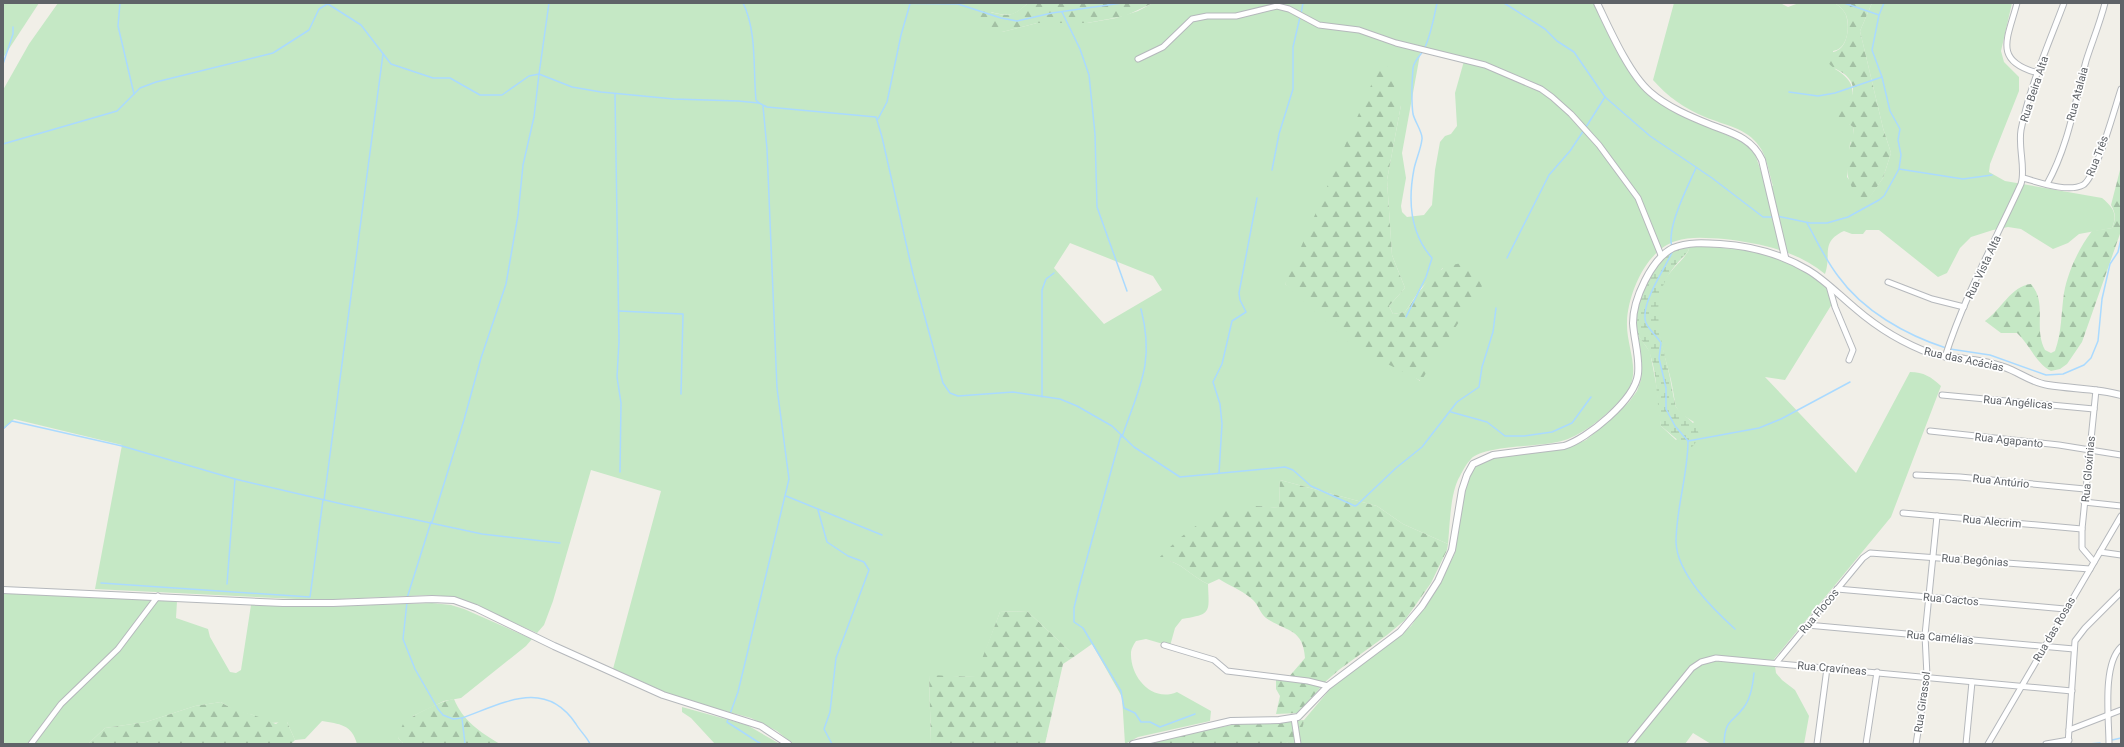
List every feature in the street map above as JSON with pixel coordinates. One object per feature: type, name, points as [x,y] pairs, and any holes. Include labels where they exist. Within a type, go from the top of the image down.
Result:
[{"type":"street","points":[[1597,3],[1628,62],[1650,92],[1677,109],[1746,140],[1758,152],[1784,257]]},
{"type":"street","points":[[2017,3],[2006,45],[2007,54],[2023,69],[2038,73]]},
{"type":"street","name":"Rua Beira Alta","points":[[2023,178],[2020,152],[2021,129],[2038,73],[2064,3]]},
{"type":"street","name":"Rua Atalaia","points":[[2047,184],[2057,164],[2086,60],[2105,3]]},
{"type":"street","points":[[1133,744],[1231,721],[1279,720],[1294,718],[1306,711],[1328,686],[1400,632],[1422,606],[1438,581],[1452,550],[1462,490],[1473,464],[1493,456],[1564,446],[1574,443],[1600,424],[1633,389],[1638,375],[1639,363],[1634,340],[1633,313],[1643,285],[1661,256],[1638,198],[1599,144],[1571,114],[1552,97],[1540,89],[1485,65],[1396,43],[1359,30],[1319,25],[1289,9],[1277,6],[1236,16],[1207,16],[1192,19],[1163,47],[1138,59]]},
{"type":"street","name":"Rua Três","points":[[2023,178],[2047,184],[2071,187],[2082,186],[2094,169],[2121,89]]},
{"type":"street","name":"Rua Vista Alta","points":[[1945,357],[1964,307],[2023,178]]},
{"type":"street","name":"Rua das Acácias","points":[[1661,256],[1684,245],[1708,243],[1750,248],[1784,257],[1808,270],[1871,322],[1921,350],[1945,357],[1966,359],[2006,367],[2042,384],[2096,390],[2121,395]]},
{"type":"street","points":[[1888,282],[1932,299],[1964,307]]},
{"type":"street","points":[[1829,286],[1835,307],[1853,350],[1849,360]]},
{"type":"street","name":"Rua Gloxínias","points":[[2094,562],[2082,548],[2082,529],[2096,390]]},
{"type":"street","name":"Rua Angélicas","points":[[1942,395],[2094,409]]},
{"type":"street","name":"Rua Agapanto","points":[[1930,431],[2121,455]]},
{"type":"street","name":"Rua Antúrio","points":[[1916,475],[1960,477],[2086,489]]},
{"type":"street","points":[[2084,502],[2121,506]]},
{"type":"street","name":"Rua Alecrim","points":[[1903,513],[2082,529]]},
{"type":"street","name":"Rua Girassol","points":[[1916,744],[1927,676],[1925,635],[1930,598],[1937,516]]},
{"type":"street","name":"Rua das Rosas","points":[[1988,744],[2043,646],[2121,516]]},
{"type":"street","name":"Rua Begônias","points":[[1863,558],[1867,554],[1873,552],[2090,569]]},
{"type":"street","points":[[2100,552],[2121,555]]},
{"type":"street","name":"Rua Flocos","points":[[1776,663],[1863,558]]},
{"type":"street","name":"Rua Cactos","points":[[1837,589],[2066,609]]},
{"type":"street","points":[[3,590],[332,603],[454,600],[464,603],[663,695],[761,726],[788,744]]},
{"type":"street","points":[[2046,744],[2069,742],[2075,641],[2079,634],[2121,592]]},
{"type":"street","points":[[31,744],[61,704],[118,649],[158,596]]},
{"type":"street","name":"Rua Camélias","points":[[1807,625],[2074,649]]},
{"type":"street","points":[[1164,645],[1214,660],[1227,671],[1308,681],[1328,686]]},
{"type":"street","points":[[2109,744],[2110,670],[2114,657],[2121,647]]},
{"type":"street","name":"Rua Cravíneas","points":[[1630,744],[1687,673],[1701,662],[1716,658],[1927,676],[1972,682],[2072,691]]},
{"type":"street","points":[[1816,744],[1827,668]]},
{"type":"street","points":[[1866,744],[1877,672]]},
{"type":"street","points":[[1966,744],[1972,682]]},
{"type":"street","points":[[2069,730],[2121,710]]},
{"type":"street","points":[[1294,718],[1298,744]]},
{"type":"green space","points":[[3,3],[39,3],[3,58]]},
{"type":"green space","points":[[58,3],[1028,3],[1019,11],[1007,15],[991,12],[1002,32],[1037,23],[1087,23],[1116,18],[1138,11],[1153,3],[1594,3],[1603,24],[1626,60],[1638,84],[1648,94],[1680,114],[1747,144],[1755,154],[1765,183],[1773,186],[1768,165],[1762,150],[1754,140],[1742,131],[1705,117],[1683,106],[1670,97],[1653,80],[1674,3],[1780,3],[1788,7],[1799,3],[1835,3],[1846,15],[1848,31],[1845,42],[1842,46],[1833,51],[1835,69],[1848,80],[1851,84],[1853,92],[1848,104],[1849,124],[1853,127],[1854,136],[1850,143],[1847,177],[1866,202],[1883,178],[1891,153],[1883,128],[1860,31],[1872,3],[2012,3],[2001,51],[2004,62],[2019,77],[2019,91],[1990,164],[1989,172],[2005,181],[2102,198],[2112,208],[2115,219],[2112,228],[2079,234],[2068,243],[2053,249],[2021,229],[2008,227],[1971,237],[1960,248],[1947,273],[1938,277],[1879,230],[1866,230],[1863,234],[1852,234],[1844,231],[1837,235],[1829,244],[1825,274],[1803,259],[1778,249],[1724,239],[1681,239],[1665,246],[1656,254],[1648,263],[1635,286],[1628,311],[1627,322],[1627,332],[1633,370],[1629,388],[1623,397],[1598,421],[1576,436],[1546,444],[1502,448],[1478,454],[1471,459],[1461,474],[1454,491],[1448,544],[1403,524],[1377,506],[1280,480],[1279,508],[1254,506],[1170,561],[1208,584],[1209,601],[1207,610],[1199,616],[1182,619],[1175,628],[1170,646],[1146,639],[1136,641],[1131,651],[1134,671],[1144,686],[1151,691],[1159,694],[1177,692],[1211,711],[1210,721],[1138,737],[1125,744],[1122,697],[1092,644],[1075,656],[1027,611],[1000,612],[976,677],[929,676],[931,744],[793,744],[777,731],[751,718],[669,696],[613,669],[661,491],[591,470],[553,601],[544,625],[537,633],[467,602],[452,597],[431,595],[317,600],[95,589],[122,445],[14,419],[3,430],[3,90],[29,44]],"holes":[[[1421,49],[1464,61],[1455,93],[1457,126],[1451,134],[1445,136],[1440,142],[1435,170],[1432,205],[1424,215],[1407,217],[1402,212],[1401,206],[1406,178],[1402,153]],[[1401,105],[1387,180],[1392,255],[1405,288],[1389,306],[1393,314],[1405,312],[1421,288],[1443,268],[1420,381],[1285,284]],[[1070,243],[1153,276],[1162,290],[1104,324],[1054,268]]]},
{"type":"green space","points":[[1028,3],[1153,3],[1125,16],[1087,23],[1037,23],[1002,32],[988,29],[978,17],[982,11],[1002,15],[1011,14],[1021,9]]},
{"type":"green space","points":[[1835,3],[1872,3],[1860,31],[1883,128],[1891,153],[1883,178],[1866,203],[1854,191],[1848,177],[1847,162],[1853,127],[1841,120],[1838,116],[1838,113],[1850,99],[1853,89],[1852,83],[1849,78],[1835,69],[1826,59],[1829,53],[1836,51],[1844,44],[1848,29],[1846,15]]},
{"type":"green space","points":[[1382,60],[1386,63],[1401,105],[1387,180],[1392,255],[1405,288],[1389,306],[1393,314],[1405,312],[1432,277],[1448,266],[1471,264],[1482,286],[1421,381],[1354,347],[1285,284]]},
{"type":"green space","points":[[2121,166],[2121,231],[2082,342],[2067,364],[2060,369],[2051,371],[2041,363],[2017,333],[2001,333],[1985,321],[2018,289],[2031,284],[2039,300],[2040,333],[2045,350],[2051,353],[2055,351],[2059,337],[2064,293],[2068,276],[2078,252],[2092,231],[2112,228],[2115,216],[2111,205]]},
{"type":"green space","points":[[1701,246],[1744,250],[1771,256],[1800,267],[1827,286],[1832,304],[1785,380],[1765,377],[1856,473],[1910,372],[1927,376],[1941,386],[1891,517],[1774,659],[1776,673],[1782,680],[1795,690],[1809,716],[1804,744],[1711,744],[1693,733],[1685,744],[1284,744],[1297,735],[1302,728],[1304,720],[1331,688],[1345,675],[1392,642],[1411,626],[1438,587],[1455,553],[1462,497],[1466,480],[1477,464],[1494,458],[1570,447],[1586,440],[1629,402],[1637,391],[1641,380],[1642,367],[1635,323],[1637,309],[1638,335],[1650,352],[1657,389],[1661,426],[1676,440],[1694,422],[1681,414],[1676,407],[1659,332],[1657,307],[1663,284],[1669,274],[1689,250],[1687,247]]},
{"type":"green space","points":[[1687,247],[1689,250],[1674,267],[1666,280],[1658,306],[1658,319],[1676,407],[1697,429],[1697,440],[1692,447],[1686,447],[1661,426],[1653,363],[1649,350],[1638,335],[1636,327],[1638,302],[1648,277],[1665,257],[1675,250]]},
{"type":"green space","points":[[1280,480],[1377,506],[1403,524],[1448,544],[1447,550],[1431,583],[1405,620],[1325,682],[1299,713],[1276,714],[1280,696],[1276,689],[1276,675],[1288,678],[1305,658],[1304,648],[1301,641],[1292,632],[1266,618],[1253,600],[1239,590],[1219,579],[1208,584],[1175,563],[1170,561],[1164,563],[1159,558],[1190,530],[1202,522],[1227,510],[1258,506],[1279,508]]},
{"type":"green space","points":[[3,593],[177,601],[176,618],[208,629],[210,637],[230,672],[236,673],[241,670],[251,605],[317,607],[432,603],[451,605],[464,609],[532,639],[526,646],[461,698],[444,701],[413,716],[398,738],[404,744],[357,744],[352,732],[344,726],[322,721],[305,739],[295,740],[287,722],[270,723],[253,715],[235,711],[221,702],[195,706],[146,722],[105,728],[88,744],[3,744]]},
{"type":"green space","points":[[1027,611],[1075,656],[1063,664],[1045,744],[931,744],[929,675],[975,677],[1000,612]]},
{"type":"green space","points":[[454,699],[467,720],[500,744],[404,744],[398,738],[403,724],[408,719],[435,705]]},
{"type":"green space","points":[[221,702],[233,709],[276,724],[280,721],[287,722],[295,740],[291,744],[88,744],[105,728],[146,722],[195,706]]},
{"type":"green space","points":[[682,707],[747,725],[780,744],[715,744],[691,718],[682,712]]},
{"type":"green space","points":[[1304,720],[1302,729],[1298,735],[1284,744],[1142,744],[1236,724]]},
{"type":"waterway","points":[[120,3],[118,26],[134,94]]},
{"type":"waterway","points":[[3,144],[117,111],[140,88],[156,82],[273,53],[309,30],[319,9],[329,3]]},
{"type":"waterway","points":[[539,74],[549,3]]},
{"type":"waterway","points":[[743,3],[751,26],[754,50],[756,100],[759,103]]},
{"type":"waterway","points":[[875,3],[958,4],[1001,18],[1017,21],[1052,13],[1122,3]]},
{"type":"waterway","points":[[1301,14],[1303,3]]},
{"type":"waterway","points":[[1406,317],[1426,277],[1432,258],[1419,238],[1412,216],[1412,181],[1422,139],[1413,114],[1412,91],[1413,68],[1427,42],[1437,3]]},
{"type":"waterway","points":[[1504,3],[1545,29],[1557,41],[1574,52],[1605,97],[1650,136],[1712,178],[1763,217],[1774,217]]},
{"type":"waterway","points":[[1844,3],[1879,15]]},
{"type":"waterway","points":[[1777,216],[1810,223],[1827,223],[1848,217],[1884,196],[1899,169],[1901,155],[1898,140],[1900,129],[1890,111],[1882,77],[1872,50],[1879,15],[1884,3]]},
{"type":"waterway","points":[[328,4],[361,25],[391,64],[433,78],[450,78],[480,95],[502,95],[529,76],[539,74],[572,87],[601,92],[674,99],[738,101],[759,103],[767,107],[876,117],[882,137],[913,274],[943,383],[950,393],[958,396],[1013,392],[1060,399],[1077,406],[1112,426],[1134,447],[1180,477],[1285,467],[1293,470],[1311,486],[1355,506],[1357,505],[1396,468],[1422,447],[1457,402],[1479,387],[1482,367],[1493,332],[1496,308]]},
{"type":"waterway","points":[[878,119],[887,102],[901,35],[910,4]]},
{"type":"waterway","points":[[1062,12],[1080,49],[1089,75],[1095,134],[1097,207],[1127,291]]},
{"type":"waterway","points":[[1272,170],[1279,134],[1293,89],[1293,47],[1300,17]]},
{"type":"waterway","points":[[3,64],[13,34],[13,27]]},
{"type":"waterway","points":[[324,500],[383,54]]},
{"type":"waterway","points":[[432,522],[464,420],[481,358],[506,284],[518,215],[523,165],[534,117],[539,74]]},
{"type":"waterway","points":[[1789,92],[1818,96],[1835,93],[1882,77]]},
{"type":"waterway","points":[[615,94],[619,341],[617,377],[621,403],[620,472]]},
{"type":"waterway","points":[[1586,127],[1605,97]]},
{"type":"waterway","points":[[730,714],[738,692],[789,479],[777,388],[767,149],[763,106]]},
{"type":"waterway","points":[[1507,258],[1549,175],[1570,151],[1584,130]]},
{"type":"waterway","points":[[1672,247],[1672,229],[1675,218],[1696,168]]},
{"type":"waterway","points":[[1899,169],[1963,179],[1992,175]]},
{"type":"waterway","points":[[1219,473],[1222,424],[1220,404],[1213,382],[1222,364],[1232,321],[1246,312],[1240,300],[1239,293],[1257,198]]},
{"type":"waterway","points":[[1807,223],[1833,270],[1848,289],[1860,300],[1873,311],[1901,329],[1931,343],[1946,348]]},
{"type":"waterway","points":[[1950,349],[1990,355],[2046,375],[2063,374],[2084,365],[2091,358],[2098,341],[2102,299],[2110,264],[2118,252],[2121,239]]},
{"type":"waterway","points":[[1673,250],[1650,296],[1646,306],[1645,315],[1647,326],[1661,343],[1659,358],[1666,388],[1666,409],[1675,426],[1688,441],[1676,542],[1678,554],[1689,578],[1707,601],[1735,629]]},
{"type":"waterway","points":[[1042,397],[1042,290],[1046,279],[1054,273]]},
{"type":"waterway","points":[[1122,437],[1139,389],[1146,360],[1145,328],[1141,309]]},
{"type":"waterway","points":[[619,311],[683,314],[681,394]]},
{"type":"waterway","points":[[1688,441],[1759,428],[1781,419],[1850,382]]},
{"type":"waterway","points":[[1451,412],[1487,422],[1505,436],[1524,436],[1552,432],[1572,423],[1591,397]]},
{"type":"waterway","points":[[3,429],[12,421],[122,446],[235,479],[342,504],[482,534],[560,543]]},
{"type":"waterway","points":[[1121,435],[1079,587],[1074,608],[1074,622],[1083,628],[1121,691],[1124,708],[1135,713],[1141,722],[1150,722],[1160,727],[1195,714]]},
{"type":"waterway","points":[[227,584],[235,479]]},
{"type":"waterway","points":[[786,496],[882,535]]},
{"type":"waterway","points":[[101,583],[310,597],[323,500]]},
{"type":"waterway","points":[[818,510],[827,542],[848,556],[864,562],[869,570],[836,658],[830,712],[824,729],[832,744]]},
{"type":"waterway","points":[[407,598],[431,522]]},
{"type":"waterway","points":[[2112,604],[2121,596]]},
{"type":"waterway","points":[[407,602],[403,639],[415,669],[443,715],[453,719],[462,718],[508,701],[523,698],[537,698],[551,702],[564,710],[590,744]]},
{"type":"waterway","points":[[1724,744],[1728,725],[1740,712],[1750,695],[1754,673]]},
{"type":"waterway","points":[[729,717],[727,722],[761,744]]},
{"type":"waterway","points":[[462,718],[465,744]]},
{"type":"waterway","points":[[2112,740],[2121,738]]},
{"type":"waterway","points":[[2089,744],[2100,743]]}]
